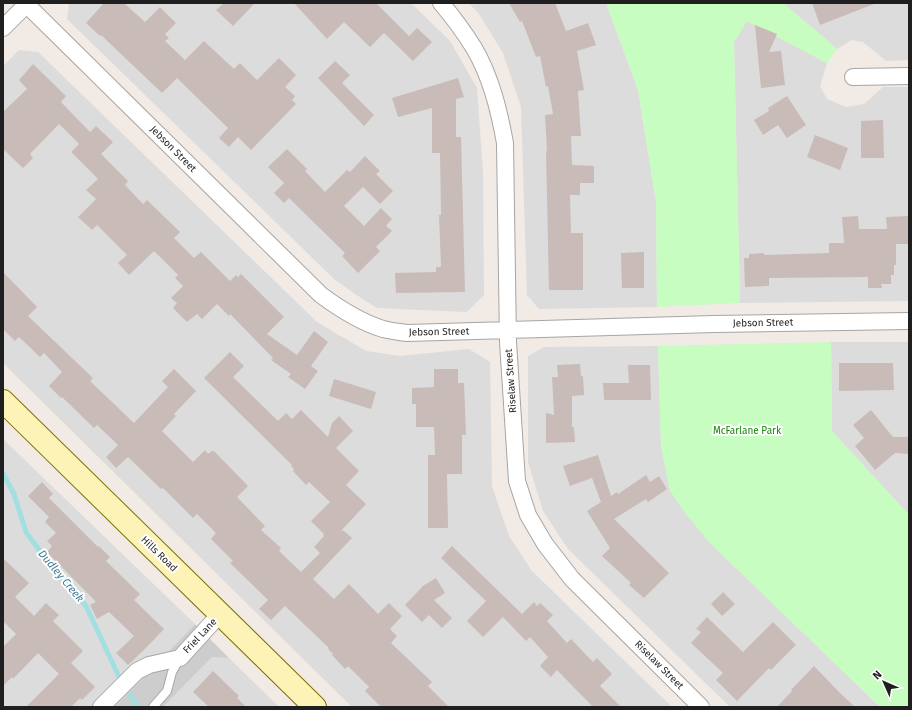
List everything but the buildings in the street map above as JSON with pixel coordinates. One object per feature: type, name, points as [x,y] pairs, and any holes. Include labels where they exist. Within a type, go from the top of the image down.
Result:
[{"type":"main road","name":"Hills Road","points":[[3,401],[315,707]]},
{"type":"street","name":"Riselaw Street","points":[[441,3],[454,18],[475,49],[490,83],[505,142],[507,330],[517,481],[528,515],[545,544],[572,579],[701,707]]},
{"type":"street","name":"Jebson Street","points":[[27,4],[321,295],[338,308],[357,319],[383,329],[408,333],[714,324],[909,321]]},
{"type":"street","points":[[3,28],[27,4]]},
{"type":"street","points":[[853,77],[909,76]]},
{"type":"street","name":"Friel Lane","points":[[101,707],[137,671],[149,665],[180,658],[220,614]]},
{"type":"lane","points":[[153,707],[167,691],[172,672],[180,658]]},
{"type":"shaded area","points":[[69,3],[411,3],[450,41],[477,88],[483,172],[484,295],[467,312],[377,308],[355,294],[334,279],[67,19]]},
{"type":"shaded area","points":[[469,3],[606,3],[638,90],[656,202],[657,307],[539,309],[527,295],[521,107],[503,53],[479,14]]},
{"type":"shaded area","points":[[783,3],[909,3],[909,60],[886,61],[863,42],[852,40],[837,49]]},
{"type":"shaded area","points":[[747,21],[827,63],[820,86],[827,99],[846,107],[864,104],[883,87],[909,87],[909,301],[740,303],[734,42]]},
{"type":"shaded area","points":[[19,50],[38,52],[317,322],[366,351],[400,356],[469,349],[490,362],[492,486],[509,536],[532,571],[672,707],[352,707],[3,363],[3,66]]},
{"type":"shaded area","points":[[831,342],[909,342],[909,515],[832,431]]},
{"type":"shaded area","points":[[658,346],[661,448],[686,514],[711,544],[880,707],[730,707],[568,549],[543,511],[528,462],[528,356],[544,347]]},
{"type":"shaded area","points":[[3,439],[195,624],[115,707],[3,707]]},
{"type":"shaded area","points":[[195,624],[229,658],[212,657],[163,707],[115,707]]},
{"type":"shaded area","points":[[212,657],[229,658],[279,707],[163,707]]},
{"type":"green space","points":[[606,3],[783,3],[837,49],[827,63],[747,21],[734,42],[740,303],[657,307],[656,202],[638,90]]},
{"type":"green space","name":"McFarlane Park","points":[[831,342],[832,431],[909,515],[909,707],[880,707],[711,544],[686,514],[670,491],[661,448],[658,346]]},
{"type":"waterway","name":"Dudley Creek","points":[[3,473],[14,494],[26,532],[50,565],[86,606],[120,679]]},
{"type":"waterway","name":"Dudley Creek","points":[[130,695],[139,707]]}]
